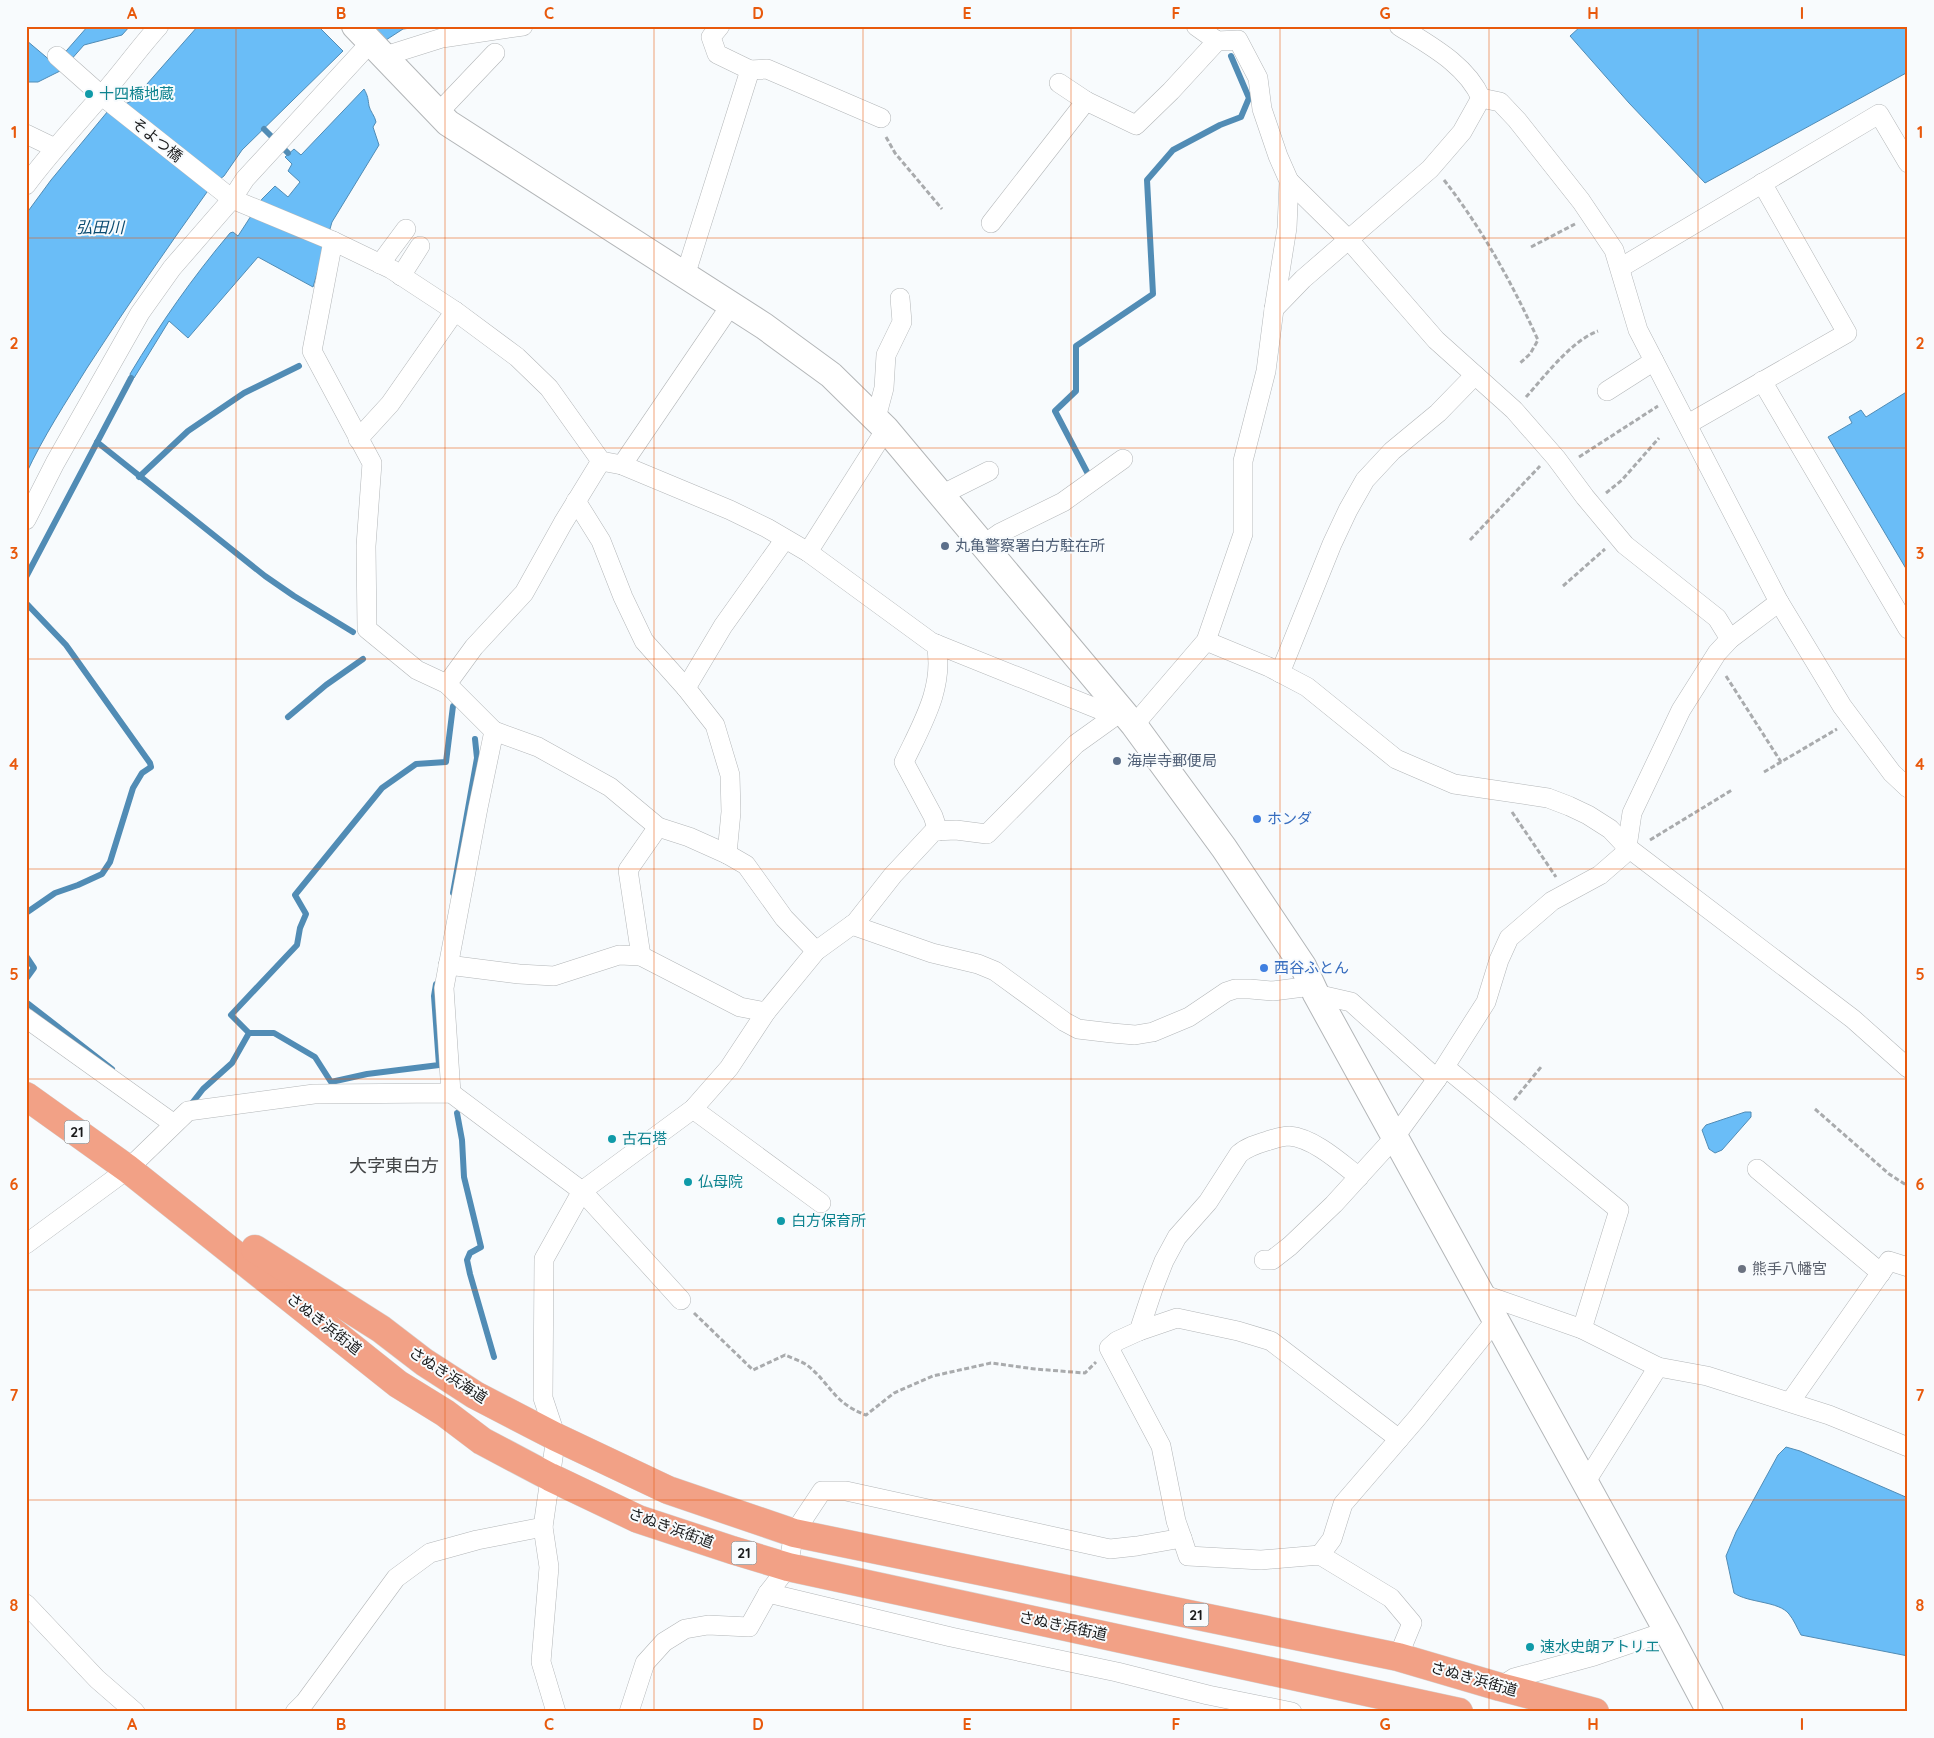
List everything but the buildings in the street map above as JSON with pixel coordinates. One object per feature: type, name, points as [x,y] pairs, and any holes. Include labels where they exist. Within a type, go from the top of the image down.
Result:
[{"type":"main road","name":"さぬき浜街道","points":[[26,1096],[128,1169],[398,1384],[482,1440],[550,1477],[638,1519],[788,1567],[1459,1712]]},
{"type":"main road","name":"さぬき浜海道","points":[[128,1169],[381,1329],[424,1362],[475,1395],[556,1437],[668,1490],[794,1533]]},
{"type":"main road","name":"さぬき浜街道","points":[[794,1533],[1398,1657],[1595,1712]]},
{"type":"street","points":[[26,185],[159,26]]},
{"type":"street","points":[[26,520],[54,463],[140,313],[172,268],[232,199],[245,179],[370,42],[442,38],[523,26]]},
{"type":"street","points":[[720,26],[711,37],[717,54],[750,70],[767,69],[877,116]]},
{"type":"street","points":[[1196,26],[1217,41]]},
{"type":"street","points":[[1399,26],[1444,54],[1475,84],[1481,98]]},
{"type":"street","points":[[1060,83],[1086,101],[1136,125],[1171,91],[1217,41],[1238,33],[1258,78],[1262,109],[1278,156],[1289,181],[1348,240],[1436,340],[1514,410],[1553,454],[1625,545],[1717,618],[1730,639]]},
{"type":"street","points":[[370,42],[448,123],[764,326],[830,376],[881,424],[1128,718],[1224,848],[1303,966],[1314,991],[1394,1138],[1710,1712]]},
{"type":"street","points":[[438,113],[495,54]]},
{"type":"street","name":"そよつ橋","points":[[57,56],[102,96],[232,199],[333,241],[402,276],[455,311],[518,357],[550,388],[601,461]]},
{"type":"street","points":[[685,276],[750,70]]},
{"type":"street","points":[[1274,309],[1303,279],[1433,165],[1462,132],[1481,98]]},
{"type":"street","points":[[1481,98],[1500,102],[1517,120],[1591,216],[1614,250],[1638,330],[1780,602],[1842,706],[1892,773],[1908,788]]},
{"type":"street","points":[[991,223],[1086,101]]},
{"type":"street","points":[[1620,268],[1879,114],[1908,163]]},
{"type":"street","points":[[26,134],[55,148]]},
{"type":"street","points":[[556,1712],[541,1662],[549,1568],[543,1527],[556,1437],[543,1398],[544,1259],[582,1191],[694,1109],[729,1068],[766,1012],[816,951],[856,922],[893,875],[934,831],[956,830],[988,834],[1076,744],[1128,718],[1206,641],[1243,534],[1243,460],[1266,371],[1287,228],[1289,181]]},
{"type":"street","points":[[1688,424],[1847,333],[1762,183]]},
{"type":"street","points":[[380,264],[406,229]]},
{"type":"street","points":[[333,241],[312,351],[372,463],[366,546],[366,629],[417,670],[447,684],[494,731],[538,747],[610,787],[658,827],[690,837],[746,865],[784,918],[816,951]]},
{"type":"street","points":[[402,276],[420,246]]},
{"type":"street","points":[[808,552],[881,424],[886,356],[902,322],[900,298]]},
{"type":"street","points":[[622,465],[731,305]]},
{"type":"street","points":[[358,439],[390,404],[455,311]]},
{"type":"street","points":[[1607,391],[1654,361]]},
{"type":"street","points":[[1280,673],[1332,544],[1365,480],[1392,450],[1438,413],[1475,374]]},
{"type":"street","points":[[1762,382],[1908,629]]},
{"type":"street","points":[[984,545],[1000,533],[1063,502],[1123,459]]},
{"type":"street","points":[[447,684],[474,647],[524,593],[601,461],[622,465],[730,510],[785,539],[808,552],[931,642],[1103,711],[1128,718]]},
{"type":"street","points":[[941,495],[989,471]]},
{"type":"street","points":[[576,501],[601,541],[623,597],[644,641],[686,688],[715,725],[730,775],[731,812],[727,854]]},
{"type":"street","points":[[686,688],[723,626],[785,539]]},
{"type":"street","points":[[1630,849],[1632,813],[1681,710],[1714,658],[1730,639],[1780,602]]},
{"type":"street","points":[[1206,641],[1280,673],[1307,687],[1396,759],[1454,784],[1548,798],[1588,815],[1610,829],[1630,849],[1853,1019],[1908,1068]]},
{"type":"street","points":[[936,644],[938,668],[934,695],[904,762],[933,816],[938,831]]},
{"type":"street","points":[[451,1093],[444,988],[494,731]]},
{"type":"street","points":[[641,956],[628,870],[658,827]]},
{"type":"street","points":[[1264,1260],[1272,1260],[1290,1246],[1359,1177],[1394,1138],[1441,1073],[1486,1002],[1499,960],[1509,938],[1552,901],[1600,875],[1630,849]]},
{"type":"street","points":[[852,925],[995,971],[1023,993],[1078,1029],[1135,1035],[1154,1032],[1189,1017],[1226,992],[1235,989],[1314,991],[1351,1002],[1441,1073],[1502,1114],[1619,1210],[1582,1329]]},
{"type":"street","points":[[448,965],[520,974],[554,976],[619,955],[641,956],[740,1007],[766,1012]]},
{"type":"street","points":[[26,1018],[174,1124]]},
{"type":"street","points":[[26,1244],[128,1169],[188,1111],[314,1094],[451,1093],[582,1191],[682,1300]]},
{"type":"street","points":[[694,1109],[820,1203]]},
{"type":"street","points":[[1139,1331],[1164,1261],[1177,1237],[1208,1202],[1243,1150],[1256,1144],[1282,1137],[1295,1137],[1342,1162],[1359,1177]]},
{"type":"street","points":[[1757,1169],[1881,1273]]},
{"type":"street","points":[[1790,1402],[1889,1262],[1908,1268]]},
{"type":"street","points":[[1479,1293],[1582,1329],[1658,1367],[1708,1376],[1790,1402],[1829,1415],[1908,1447]]},
{"type":"street","points":[[1398,1657],[1412,1623],[1391,1598],[1320,1555],[1260,1560],[1188,1556],[1176,1521],[1161,1446],[1109,1348],[1117,1341],[1139,1331],[1176,1318],[1238,1331],[1271,1342],[1399,1439]]},
{"type":"street","points":[[1320,1555],[1332,1539],[1344,1504],[1495,1321]]},
{"type":"street","points":[[1585,1483],[1658,1367]]},
{"type":"street","points":[[629,1712],[645,1664],[664,1642],[685,1630],[708,1625],[749,1627],[768,1593],[788,1567],[794,1533],[822,1491],[846,1491],[1110,1549],[1182,1538]]},
{"type":"street","points":[[295,1712],[305,1702],[396,1578],[430,1553],[476,1540],[543,1527]]},
{"type":"street","points":[[768,1593],[942,1635],[1292,1712]]},
{"type":"street","points":[[26,1604],[98,1679],[135,1712]]},
{"type":"street","points":[[1500,1687],[1514,1678],[1594,1656],[1667,1631]]},
{"type":"path","points":[[877,116],[895,153],[942,209]]},
{"type":"path","points":[[1433,165],[1466,208],[1500,261],[1538,340],[1530,354],[1519,364]]},
{"type":"path","points":[[1531,247],[1591,216]]},
{"type":"path","points":[[1514,410],[1570,351],[1588,335],[1598,331]]},
{"type":"path","points":[[1576,459],[1673,397]]},
{"type":"path","points":[[1591,504],[1622,480],[1659,438]]},
{"type":"path","points":[[1470,540],[1553,454]]},
{"type":"path","points":[[1563,586],[1618,537]]},
{"type":"path","points":[[1714,658],[1781,762]]},
{"type":"path","points":[[1764,772],[1853,720]]},
{"type":"path","points":[[1630,849],[1732,790]]},
{"type":"path","points":[[1498,791],[1567,893]]},
{"type":"path","points":[[1502,1114],[1541,1067]]},
{"type":"path","points":[[1815,1109],[1889,1174],[1908,1186]]},
{"type":"path","points":[[682,1300],[753,1370],[786,1355],[806,1364],[835,1396],[850,1409],[866,1415],[894,1392],[933,1376],[991,1363],[1085,1373],[1109,1348]]},
{"type":"water","points":[[88,26],[130,26],[122,35],[84,45],[62,70],[38,82],[26,82],[26,40],[52,62],[58,63]]},
{"type":"water","name":"弘田川","points":[[198,26],[318,26],[343,51],[242,150],[224,176],[212,185],[148,276],[87,368],[47,433],[26,474],[26,214],[51,180],[108,111],[132,101]]},
{"type":"water","points":[[373,26],[427,26],[403,29],[386,40]]},
{"type":"water","points":[[1581,26],[1908,26],[1908,72],[1705,183],[1629,103],[1570,36]]},
{"type":"water","points":[[364,89],[376,122],[373,127],[379,145],[332,222],[313,287],[258,257],[188,338],[169,321],[134,378],[131,378],[130,374],[165,319],[230,233],[233,232],[238,236],[262,199],[275,186],[288,197],[300,182],[288,171],[292,164],[285,157],[294,149],[301,155]]},
{"type":"water","points":[[1908,391],[1908,572],[1828,437],[1852,423],[1849,417],[1861,410],[1866,417]]},
{"type":"water","points":[[1745,1112],[1751,1112],[1751,1117],[1722,1150],[1715,1153],[1709,1149],[1702,1130],[1706,1125]]},
{"type":"water","points":[[1786,1447],[1800,1451],[1908,1498],[1908,1656],[1801,1635],[1791,1616],[1784,1610],[1734,1593],[1726,1556],[1736,1532],[1778,1455]]},
{"type":"waterway","points":[[1087,472],[1055,411],[1076,391],[1076,346],[1153,294],[1147,180],[1173,150],[1220,125],[1241,117],[1249,98],[1231,56]]},
{"type":"waterway","points":[[264,129],[288,153]]},
{"type":"waterway","points":[[139,477],[188,431],[244,393],[299,366]]},
{"type":"waterway","points":[[26,577],[131,378]]},
{"type":"waterway","points":[[97,442],[265,576],[353,632]]},
{"type":"waterway","points":[[26,603],[66,645],[151,767],[142,773],[133,788],[110,862],[102,874],[55,893],[26,913]]},
{"type":"waterway","points":[[288,717],[326,685],[363,659]]},
{"type":"waterway","points":[[189,1107],[203,1089],[232,1063],[249,1033],[231,1015],[297,945],[300,928],[306,914],[295,895],[382,788],[416,764],[446,762],[453,706]]},
{"type":"waterway","points":[[453,893],[477,758],[475,739]]},
{"type":"waterway","points":[[26,956],[34,968],[26,979]]},
{"type":"waterway","points":[[249,1033],[274,1033],[315,1057],[331,1082],[367,1074],[439,1065],[434,996],[436,984]]},
{"type":"waterway","points":[[26,1002],[112,1069]]},
{"type":"waterway","points":[[457,1113],[462,1140],[464,1177],[481,1247],[470,1253],[467,1260],[494,1357]]},
{"type":"place","name":"十四橋地蔵","points":[[89,94]]},
{"type":"place","name":"丸亀警察署白方駐在所","points":[[945,546]]},
{"type":"place","name":"海岸寺郵便局","points":[[1117,761]]},
{"type":"place","name":"ホンダ","points":[[1257,819]]},
{"type":"place","name":"西谷ふとん","points":[[1264,968]]},
{"type":"place","name":"古石塔","points":[[612,1139]]},
{"type":"place","name":"仏母院","points":[[688,1182]]},
{"type":"place","name":"白方保育所","points":[[781,1221]]},
{"type":"place","name":"熊手八幡宮","points":[[1742,1269]]},
{"type":"place","name":"速水史朗アトリエ","points":[[1530,1647]]},
{"type":"district","name":"大字東白方","points":[[394,1166]]}]
